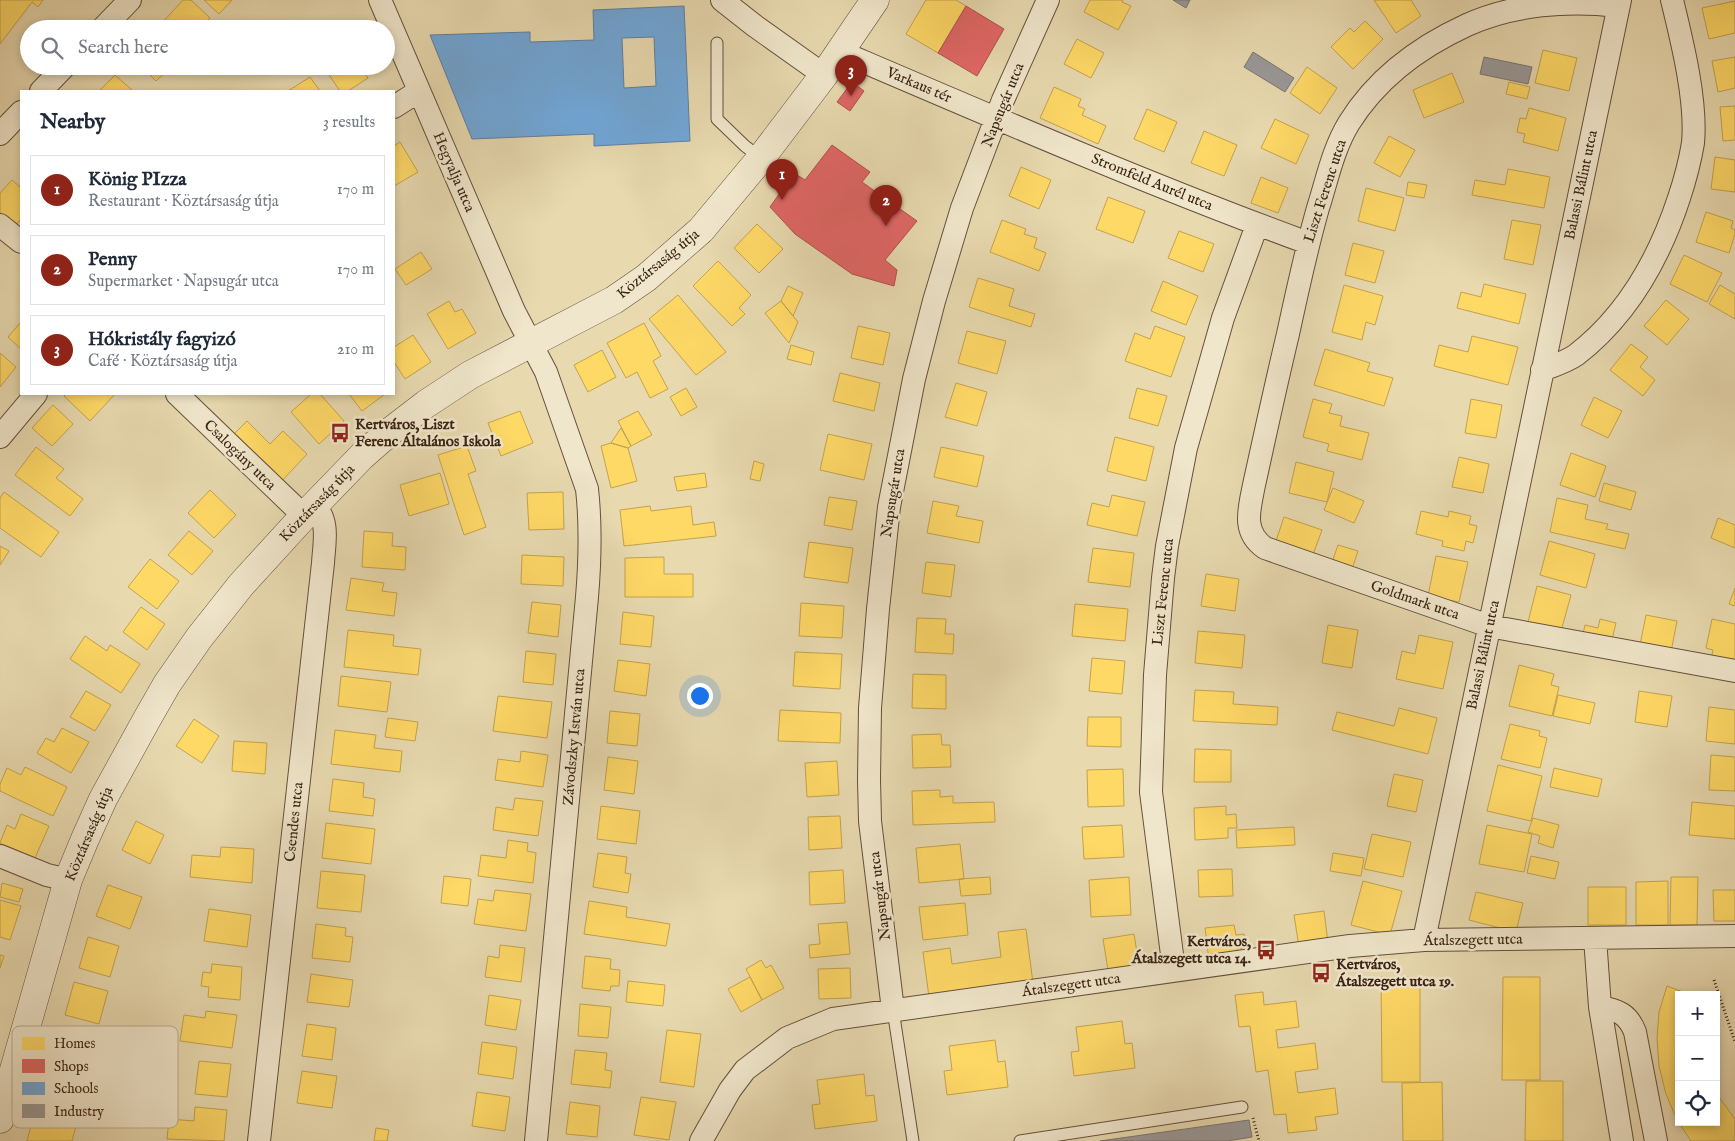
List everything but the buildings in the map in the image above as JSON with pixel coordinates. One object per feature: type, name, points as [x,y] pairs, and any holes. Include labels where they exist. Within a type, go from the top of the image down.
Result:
[{"type":"street","points":[[111,20],[130,0]]},
{"type":"street","name":"Hegyalja utca","points":[[380,0],[389,20]]},
{"type":"street","points":[[722,0],[824,75]]},
{"type":"street","name":"Köztársaság útja","points":[[26,1026],[68,880],[103,798],[167,684],[199,638],[241,585],[309,511],[387,434],[426,404],[470,375],[530,342],[614,300],[646,278],[701,230],[761,158],[824,75],[875,0]]},
{"type":"street","points":[[1542,370],[1562,363],[1576,355],[1627,305],[1652,265],[1671,223],[1685,180],[1692,143],[1693,123],[1691,94],[1672,0]]},
{"type":"street","name":"Napsugár utca","points":[[893,1010],[870,821],[869,780],[870,708],[889,507],[914,379],[934,301],[962,208],[1003,100],[1044,1]]},
{"type":"street","name":"Liszt Ferenc utca","points":[[1252,535],[1249,522],[1250,504],[1308,243],[1336,150],[1348,124],[1376,88],[1404,62],[1427,46],[1456,30],[1484,18],[1544,4],[1575,1],[1619,3]]},
{"type":"street","name":"Balassi Bálint utca","points":[[1424,940],[1619,3]]},
{"type":"street","name":"Hegyalja utca","points":[[395,34],[514,311],[530,342]]},
{"type":"street","name":"Varkaus tér","points":[[841,52],[997,119]]},
{"type":"street","points":[[42,90],[56,75]]},
{"type":"street","points":[[395,106],[420,91]]},
{"type":"street","points":[[0,134],[20,113]]},
{"type":"street","name":"Stromfeld Aurél utca","points":[[997,119],[1308,243]]},
{"type":"street","points":[[0,224],[20,241]]},
{"type":"street","name":"Liszt Ferenc utca","points":[[1174,970],[1151,792],[1155,675],[1163,578],[1167,546],[1186,448],[1223,318],[1257,224]]},
{"type":"street","name":"Závodszky István utca","points":[[530,342],[546,372],[582,473],[587,490],[590,534],[586,606],[536,1141]]},
{"type":"street","points":[[0,437],[35,395]]},
{"type":"street","name":"Csalogány utca","points":[[177,395],[309,511]]},
{"type":"street","name":"Csendes utca","points":[[259,1141],[323,563],[324,521],[320,512],[309,511]]},
{"type":"street","name":"Goldmark utca","points":[[1252,535],[1265,548],[1489,626],[1735,671]]},
{"type":"street","points":[[0,856],[48,875],[68,880]]},
{"type":"street","name":"Átalszegett utca","points":[[701,1141],[730,1090],[745,1070],[787,1038],[832,1020],[1350,946],[1424,940],[1735,936]]},
{"type":"street","points":[[1595,938],[1600,1007],[1622,1141]]},
{"type":"street","points":[[1600,1007],[1611,1009],[1625,1016],[1631,1022],[1635,1032],[1656,1141]]},
{"type":"street","name":"Köztársaság útja","points":[[0,1118],[12,1076]]},
{"type":"street","points":[[1653,1118],[1668,1141]]},
{"type":"lane","points":[[717,43],[717,119],[745,146],[761,158]]},
{"type":"lane","points":[[893,1010],[913,1141]]},
{"type":"lane","points":[[1020,1141],[1242,1107]]},
{"type":"path","points":[[1714,980],[1735,1042]]},
{"type":"path","points":[[1242,1107],[1250,1108],[1259,1141]]},
{"type":"place","name":"Hókristály fagyizó","points":[[851,96]]},
{"type":"place","name":"König PIzza","points":[[782,200]]},
{"type":"place","name":"Penny","points":[[886,226]]},
{"type":"place","name":"Kertváros, Liszt Ferenc Általános Iskola","points":[[340,433]]},
{"type":"place","name":"Kertváros, Átalszegett utca 14.","points":[[1266,950]]},
{"type":"place","name":"Kertváros, Átalszegett utca 19.","points":[[1321,973]]}]
